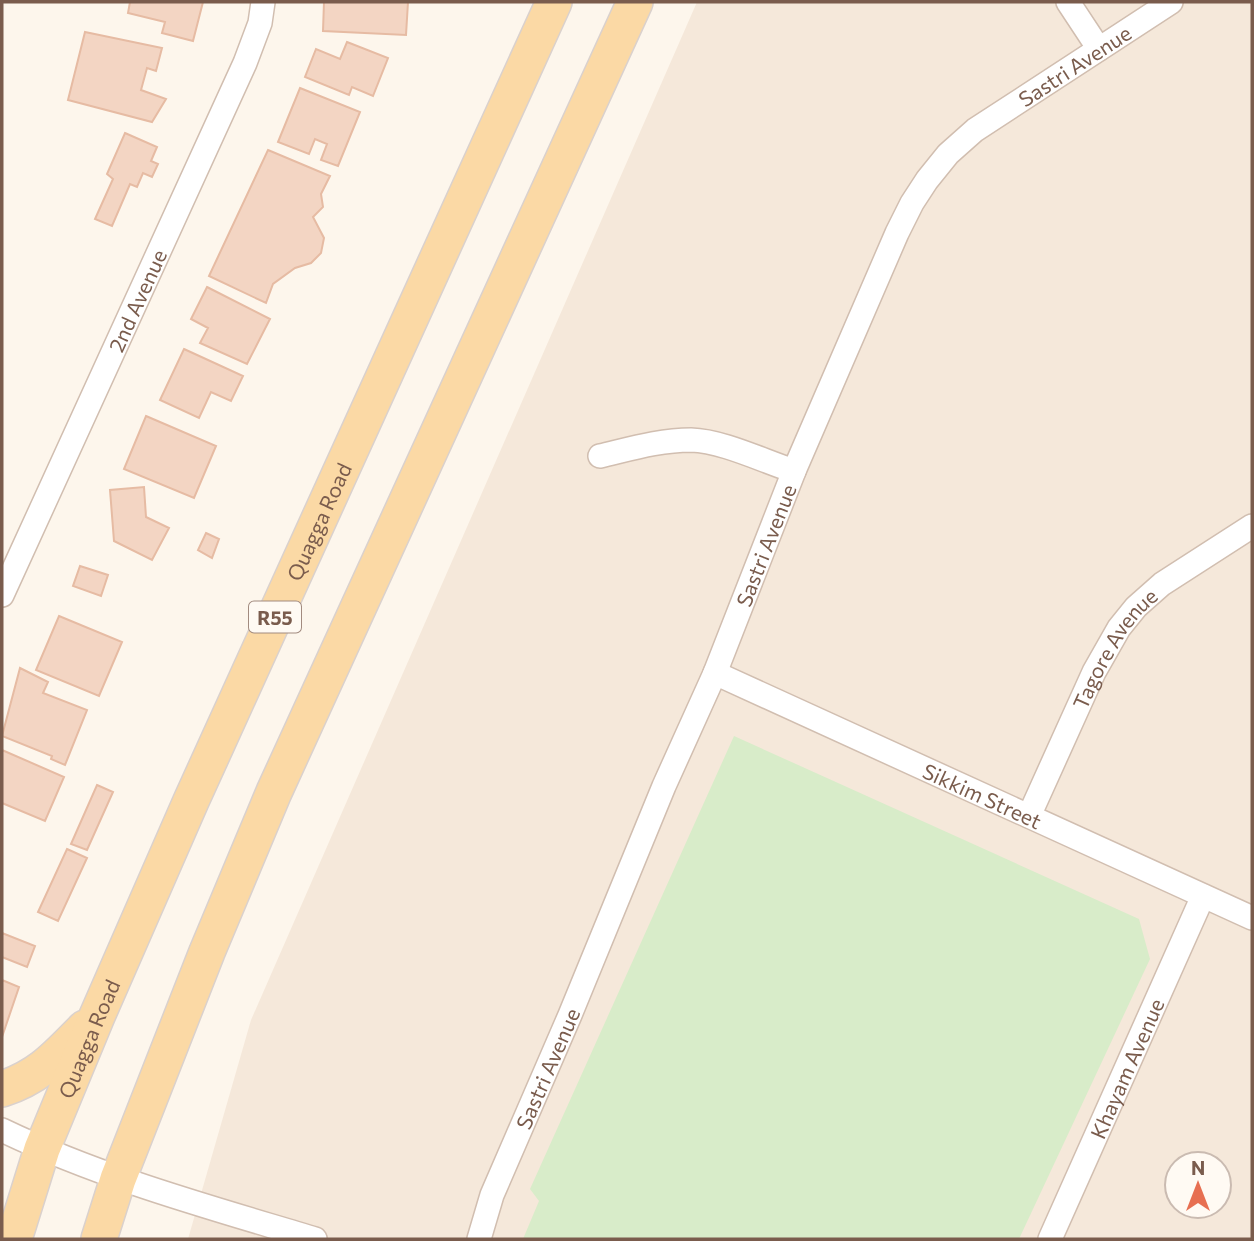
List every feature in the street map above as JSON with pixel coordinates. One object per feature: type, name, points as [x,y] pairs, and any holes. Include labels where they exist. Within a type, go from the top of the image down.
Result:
[{"type":"main road","name":"Quagga Road","points":[[14,1239],[42,1149],[97,1016],[197,789],[554,2]]},
{"type":"main road","points":[[99,1239],[118,1179],[207,952],[280,780],[635,2]]},
{"type":"main road","points":[[2,1089],[41,1071],[97,1016]]},
{"type":"street","name":"2nd Avenue","points":[[2,595],[245,63],[260,23],[263,2]]},
{"type":"street","points":[[1068,2],[1100,50]]},
{"type":"street","name":"Sastri Avenue","points":[[479,1239],[492,1195],[570,1015],[664,786],[715,673],[794,471],[912,203],[926,180],[948,154],[975,130],[1171,2]]},
{"type":"street","points":[[600,456],[667,441],[694,440],[715,444],[794,471]]},
{"type":"street","name":"Tagore Avenue","points":[[1030,816],[1094,672],[1119,628],[1136,607],[1162,584],[1252,526]]},
{"type":"street","name":"Sikkim Street","points":[[715,673],[1252,918]]},
{"type":"street","name":"Khayam Avenue","points":[[1050,1239],[1203,896]]},
{"type":"street","points":[[2,1130],[118,1179],[315,1239]]},
{"type":"street","name":"Sastri Avenue","points":[[464,1239],[492,1195]]},
{"type":"shaded area","points":[[697,2],[1252,2],[1252,1239],[188,1239],[251,1020]]},
{"type":"green space","points":[[734,736],[1139,919],[1150,959],[1019,1239],[523,1239],[539,1201],[530,1189]]},
{"type":"building","points":[[130,2],[203,2],[193,41],[162,33],[165,22],[128,13]]},
{"type":"building","points":[[324,2],[408,2],[406,35],[323,31]]},
{"type":"building","points":[[85,32],[162,48],[156,71],[147,68],[141,90],[166,99],[152,122],[68,100]]},
{"type":"building","points":[[347,42],[388,58],[373,96],[352,87],[349,95],[305,77],[316,49],[340,59]]},
{"type":"building","points":[[300,88],[360,112],[338,166],[321,160],[327,144],[315,139],[309,154],[278,142]]},
{"type":"building","points":[[125,133],[157,147],[151,161],[158,164],[152,177],[143,173],[137,187],[130,184],[112,226],[95,219],[113,179],[107,174]]},
{"type":"building","points":[[268,150],[330,176],[321,194],[323,207],[313,217],[324,238],[321,253],[311,263],[295,268],[273,284],[266,303],[209,276]]},
{"type":"building","points":[[207,287],[270,319],[247,364],[200,343],[208,328],[191,319]]},
{"type":"building","points":[[184,349],[243,376],[231,401],[211,392],[199,418],[160,400]]},
{"type":"building","points":[[146,416],[216,446],[194,498],[124,469]]},
{"type":"building","points":[[144,487],[146,517],[169,528],[152,560],[114,541],[110,490]]},
{"type":"building","points":[[206,533],[219,539],[212,558],[198,550]]},
{"type":"building","points":[[80,566],[108,575],[101,596],[73,586]]},
{"type":"building","points":[[59,616],[122,642],[99,696],[36,670]]},
{"type":"building","points":[[20,668],[48,682],[43,693],[87,710],[65,765],[51,759],[52,756],[2,736]]},
{"type":"building","points":[[2,750],[64,777],[45,821],[2,803]]},
{"type":"building","points":[[97,785],[113,792],[87,850],[71,844]]},
{"type":"building","points":[[67,849],[87,858],[58,921],[38,912]]},
{"type":"building","points":[[2,933],[35,946],[27,967],[2,957]]},
{"type":"building","points":[[2,980],[19,987],[2,1037]]}]
